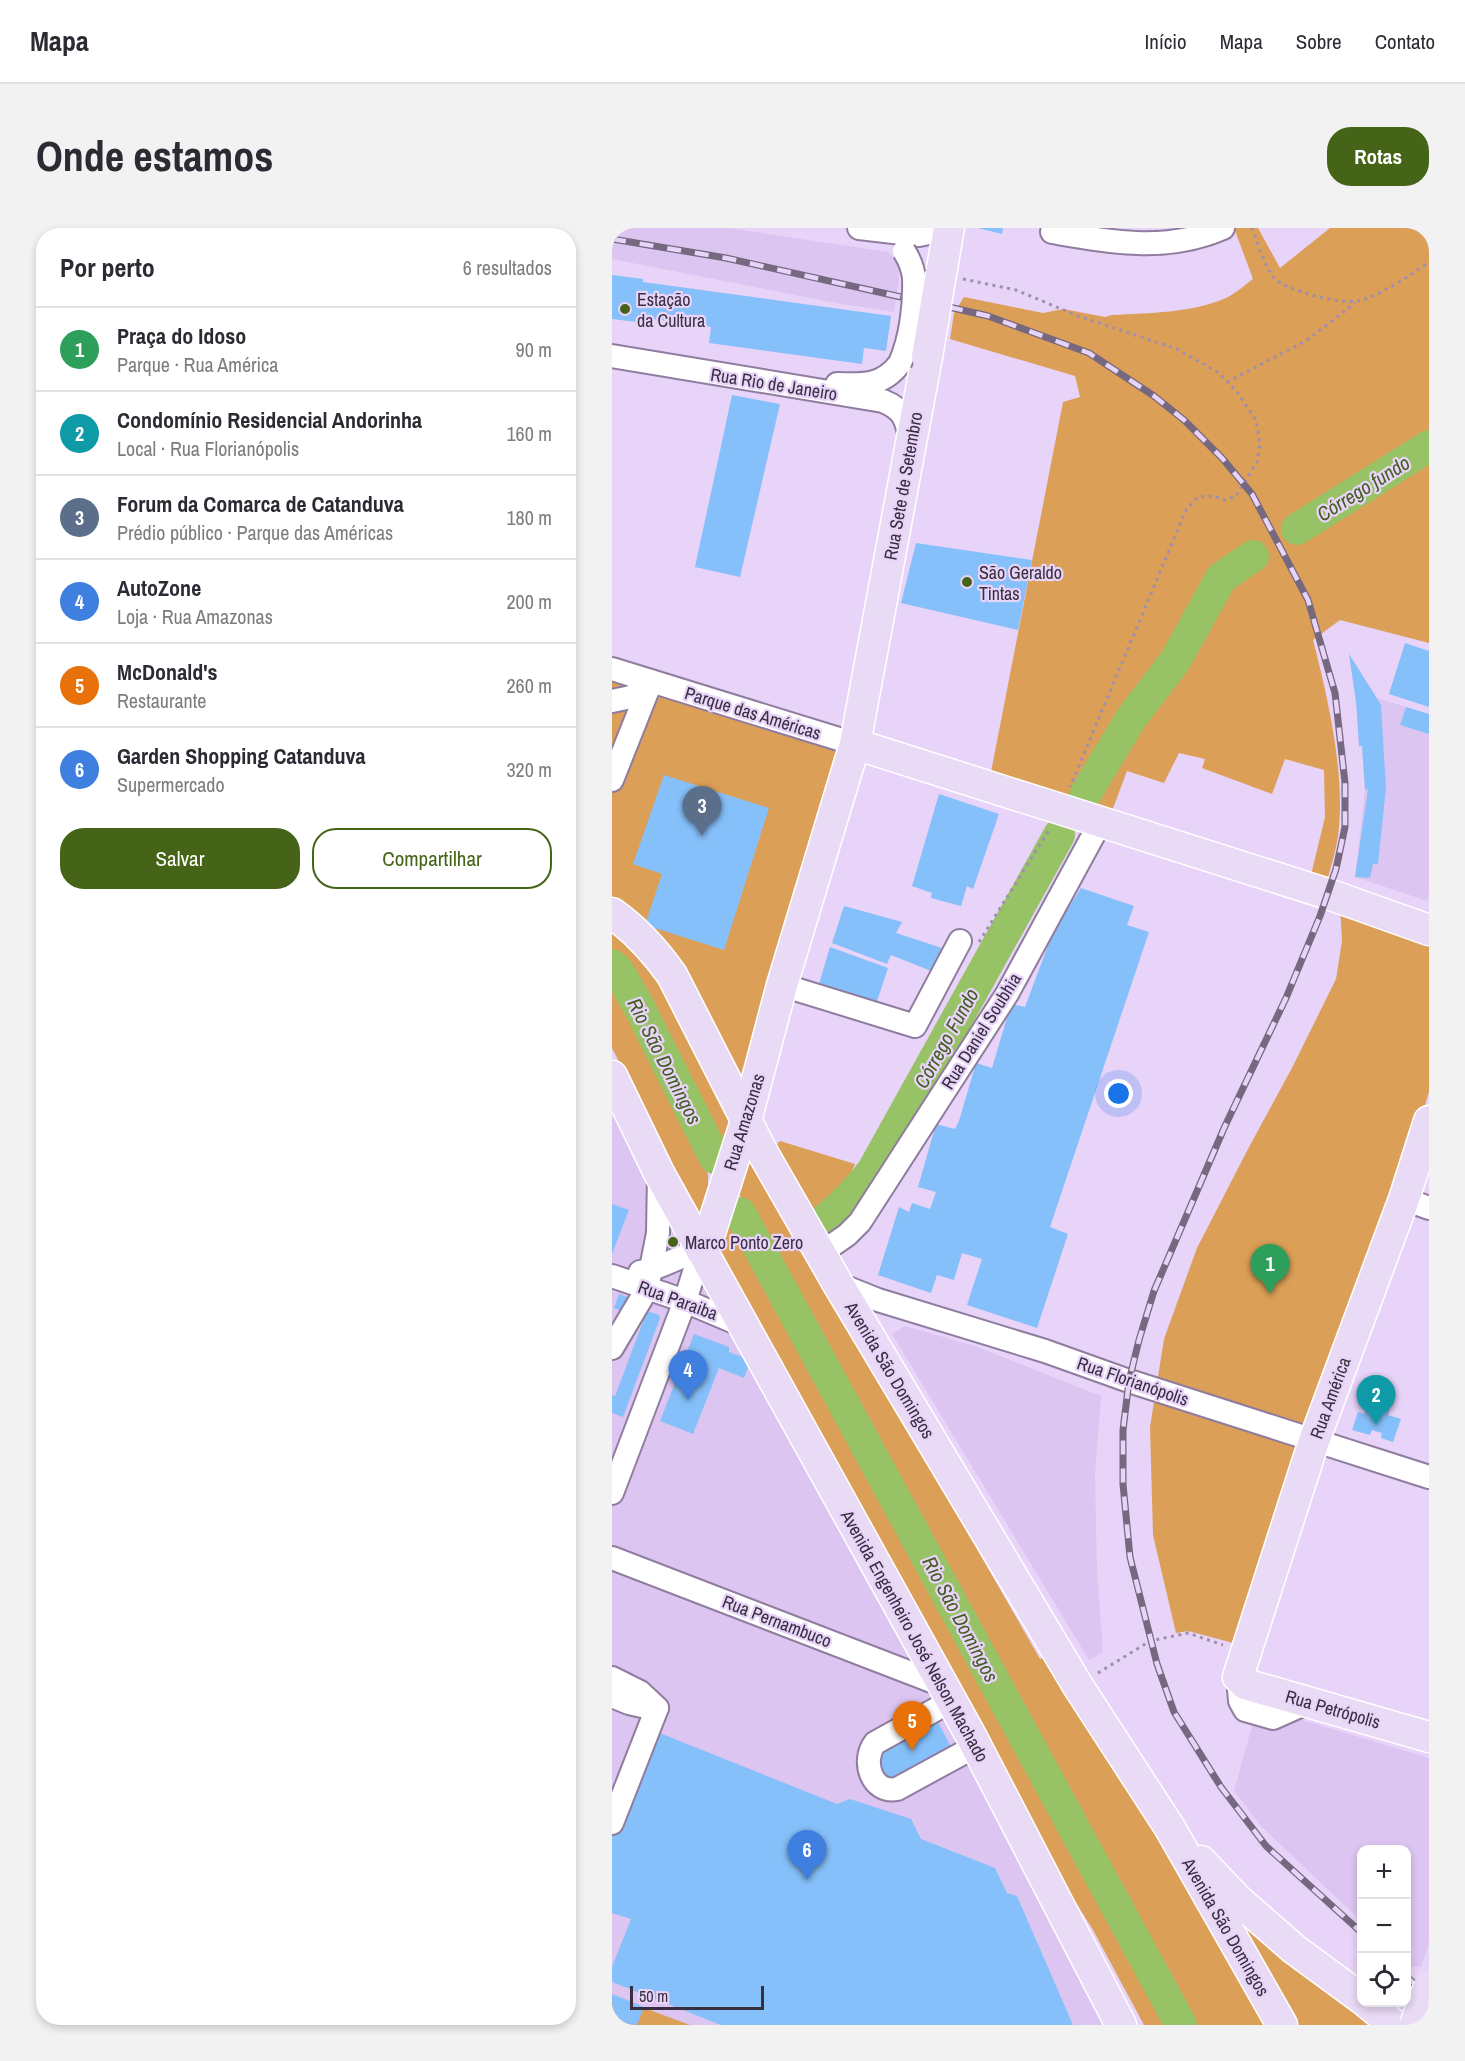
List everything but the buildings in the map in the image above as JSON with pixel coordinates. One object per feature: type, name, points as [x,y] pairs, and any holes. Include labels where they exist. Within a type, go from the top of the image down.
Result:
[{"type":"main road","name":"Rua Sete de Setembro","points":[[855,744],[911,443],[913,360],[942,270],[949,228]]},
{"type":"main road","points":[[855,744],[1328,894],[1429,930]]},
{"type":"main road","name":"Rua Amazonas","points":[[706,1240],[750,1140],[782,985],[855,744]]},
{"type":"main road","name":"Avenida São Domingos","points":[[612,913],[639,935],[672,975],[750,1140],[816,1245],[1078,1686],[1170,1828],[1282,2025]]},
{"type":"main road","points":[[612,1076],[659,1173],[706,1240]]},
{"type":"main road","name":"Rua América","points":[[1242,1665],[1314,1441],[1417,1204],[1429,1121]]},
{"type":"main road","name":"Avenida Engenheiro José Nelson Machado","points":[[706,1240],[744,1326],[976,1746],[1114,2023]]},
{"type":"main road","name":"Rua Petrópolis","points":[[1242,1665],[1245,1684],[1429,1737]]},
{"type":"main road","name":"Avenida São Domingos","points":[[1170,1828],[1238,1900],[1294,1949],[1357,1995]]},
{"type":"main road","points":[[1415,2025],[1429,1986]]},
{"type":"main road","points":[[1372,2007],[1394,2025]]},
{"type":"street","points":[[868,230],[919,235],[949,228]]},
{"type":"street","points":[[1052,232],[1118,243],[1158,244],[1206,235],[1223,228]]},
{"type":"street","points":[[730,377],[856,385],[877,382],[913,360],[905,352],[914,276],[910,262],[904,251],[868,230]]},
{"type":"street","name":"Rua Rio de Janeiro","points":[[612,356],[883,401],[893,405],[901,412],[911,443]]},
{"type":"street","name":"Parque das Américas","points":[[612,669],[855,744]]},
{"type":"street","points":[[612,701],[631,697],[651,682]]},
{"type":"street","points":[[615,772],[651,682]]},
{"type":"street","points":[[612,737],[617,746],[615,772]]},
{"type":"street","name":"Rua Daniel Soubhia","points":[[816,1245],[847,1235],[860,1222],[1007,994],[1100,823]]},
{"type":"street","points":[[782,985],[915,1026],[968,945]]},
{"type":"street","points":[[612,1348],[649,1280],[658,1233],[650,1205],[659,1173]]},
{"type":"street","points":[[649,1280],[706,1240]]},
{"type":"street","name":"Rua Amazonas","points":[[612,1493],[706,1240]]},
{"type":"street","points":[[612,1271],[631,1273],[649,1280]]},
{"type":"street","name":"Rua Paraiba","points":[[612,1276],[649,1280],[685,1301],[744,1326]]},
{"type":"street","name":"Rua Florianópolis","points":[[838,1284],[878,1300],[1045,1351],[1129,1381],[1429,1477]]},
{"type":"street","name":"Rua Pernambuco","points":[[612,1558],[946,1693]]},
{"type":"street","points":[[612,1678],[640,1692],[651,1706]]},
{"type":"street","points":[[946,1693],[875,1743],[868,1755],[869,1769],[873,1777],[884,1789],[890,1791],[897,1789],[976,1746]]},
{"type":"street","points":[[612,1696],[651,1706]]},
{"type":"street","points":[[612,1823],[651,1706]]},
{"type":"path","points":[[1252,228],[1273,278],[1309,295],[1357,302]]},
{"type":"path","points":[[1227,382],[1306,341],[1357,302],[1393,285],[1429,262]]},
{"type":"path","points":[[942,270],[1016,290],[1078,316],[1178,349],[1219,373],[1237,392],[1256,420],[1260,444],[1257,462],[1236,496],[1225,500],[1214,496],[1198,497],[1186,510],[1082,756],[1062,810],[968,945]]},
{"type":"path","points":[[1078,1686],[1150,1641],[1188,1634],[1242,1665]]},
{"type":"shaded area","points":[[612,228],[729,228],[888,252],[898,262],[899,279],[894,312],[841,304],[612,259]]},
{"type":"shaded area","points":[[1234,228],[1258,228],[1280,268],[1330,228],[1429,228],[1429,643],[1340,620],[1313,640],[1330,712],[1340,788],[1338,836],[1327,881],[1311,875],[1325,817],[1324,770],[1285,759],[1272,794],[1202,768],[1205,759],[1179,753],[1164,783],[1127,771],[1112,811],[991,772],[1063,402],[1080,397],[1075,376],[950,339],[954,313],[964,297],[1043,313],[1063,309],[1105,317],[1170,311],[1213,303],[1230,296],[1253,279]]},
{"type":"shaded area","points":[[1349,654],[1377,698],[1429,714],[1429,894],[1427,901],[1355,877],[1365,790],[1362,746]]},
{"type":"shaded area","points":[[612,680],[842,751],[743,1092],[612,901]]},
{"type":"shaded area","points":[[1340,906],[1429,940],[1429,1092],[1398,1195],[1237,1644],[1188,1631],[1176,1633],[1153,1535],[1150,1427],[1164,1339],[1197,1248],[1336,979],[1342,941]]},
{"type":"shaded area","points":[[612,928],[662,982],[731,1122],[719,1147],[627,967],[612,952]]},
{"type":"shaded area","points":[[612,985],[625,1006],[708,1174],[708,1192],[700,1216],[689,1200],[612,1048]]},
{"type":"shaded area","points":[[612,1084],[1118,2025],[612,2025]]},
{"type":"shaded area","points":[[780,1141],[855,1164],[835,1196],[821,1209],[804,1217],[767,1154]]},
{"type":"shaded area","points":[[750,1153],[1040,1659],[1047,1656],[1075,1690],[1275,2025],[1197,2025],[737,1190]]},
{"type":"shaded area","points":[[731,1213],[1116,1914],[1174,2025],[1144,2025],[1093,1930],[1039,1843],[719,1252]]},
{"type":"shaded area","points":[[905,1326],[978,1347],[1101,1396],[1095,1475],[1097,1570],[1103,1652],[1089,1660],[892,1334]]},
{"type":"shaded area","points":[[1289,1716],[1429,1758],[1429,1943],[1421,1967],[1411,1967],[1411,1845],[1357,1845],[1357,1917],[1262,1827],[1234,1791],[1254,1719],[1284,1728]]},
{"type":"shaded area","points":[[1230,1904],[1382,2025],[1297,2025]]},
{"type":"shaded area","points":[[612,1996],[690,2025],[612,2025]]},
{"type":"waterway","name":"Córrego fundo","points":[[1297,529],[1429,446]]},
{"type":"waterway","name":"Córrego Fundo","points":[[1086,793],[1132,717],[1175,661],[1221,578],[1253,556]]},
{"type":"waterway","name":"Córrego Fundo","points":[[816,1227],[847,1200],[873,1170],[1059,835]]},
{"type":"waterway","name":"Rio São Domingos","points":[[612,965],[619,972],[639,1007],[715,1158]]},
{"type":"waterway","name":"Rio São Domingos","points":[[740,1213],[1181,2025]]},
{"type":"waterway","points":[[767,1261],[790,1241]]},
{"type":"railway","points":[[612,239],[726,258],[901,297]]},
{"type":"railway","points":[[949,307],[988,316],[1089,353],[1154,396],[1184,420],[1222,458],[1252,494],[1308,600],[1335,693],[1345,783],[1345,827],[1336,869],[1320,916],[1286,998],[1225,1126],[1154,1291],[1129,1381],[1123,1430],[1123,1484],[1130,1557],[1157,1664],[1174,1712],[1221,1787],[1266,1846],[1357,1928]]},
{"type":"railway","points":[[1411,1981],[1429,1997]]},
{"type":"place","name":"Estação da Cultura","points":[[625,309]]},
{"type":"place","name":"São Geraldo Tintas","points":[[967,582]]},
{"type":"place","name":"Forum da Comarca de Catanduva","points":[[702,836]]},
{"type":"place","name":"Marco Ponto Zero","points":[[673,1242]]},
{"type":"place","name":"Praça do Idoso","points":[[1270,1294]]},
{"type":"place","name":"AutoZone","points":[[688,1400]]},
{"type":"place","name":"Condomínio Residencial Andorinha","points":[[1376,1425]]},
{"type":"place","name":"McDonald's","points":[[912,1751]]},
{"type":"place","name":"Garden Shopping Catanduva","points":[[807,1880]]}]
